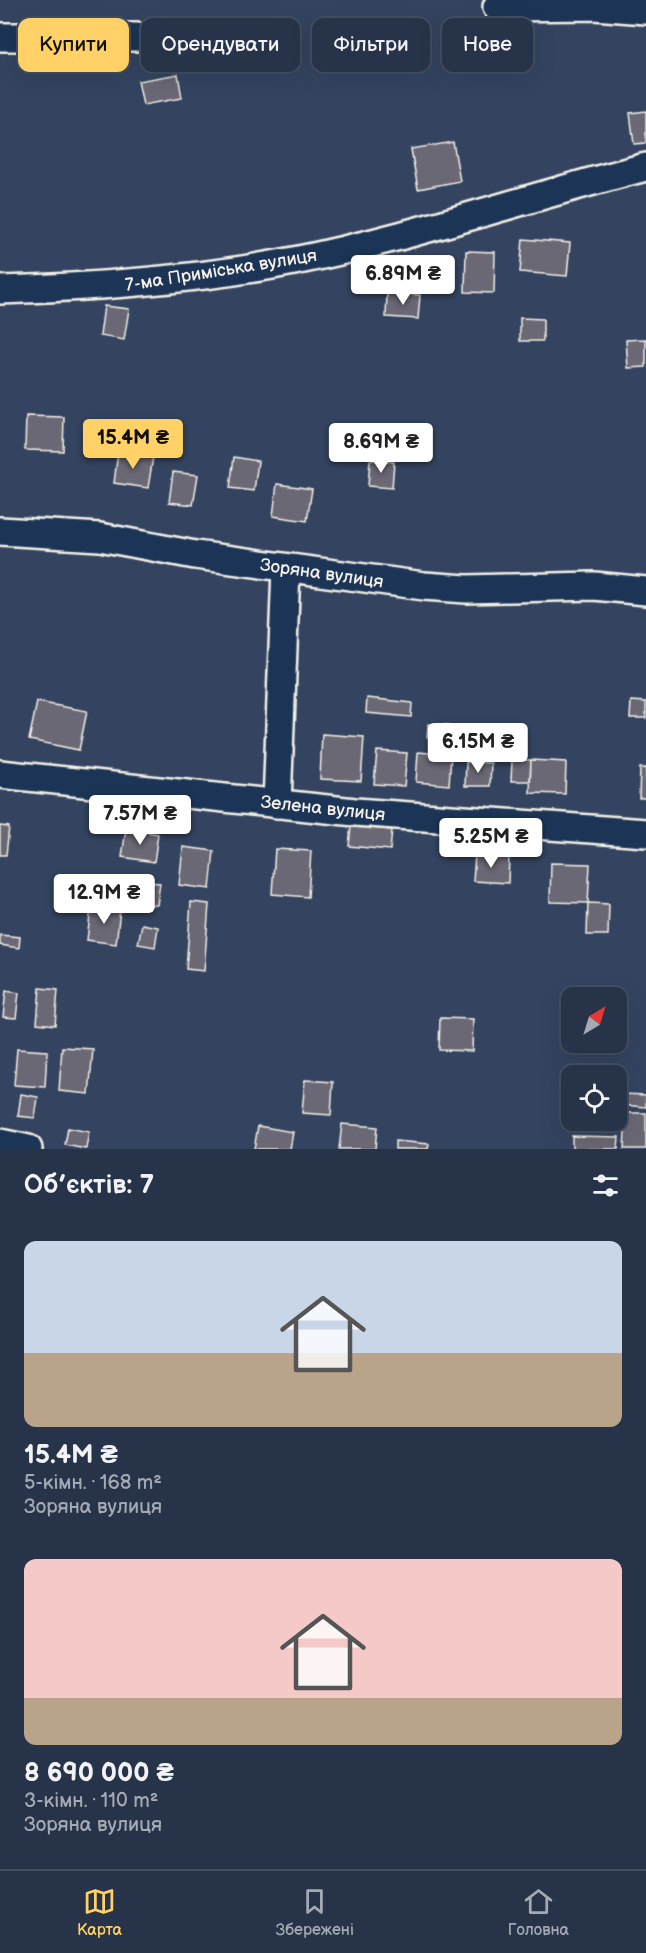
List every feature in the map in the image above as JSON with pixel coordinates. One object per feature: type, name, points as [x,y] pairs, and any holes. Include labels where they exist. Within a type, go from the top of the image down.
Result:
[{"type":"street","points":[[497,7],[594,6],[646,10]]},
{"type":"street","points":[[0,38],[137,37]]},
{"type":"street","name":"7-ма Приміська вулиця","points":[[0,291],[87,288],[274,265],[420,231],[646,167]]},
{"type":"street","name":"Зоряна вулиця","points":[[0,531],[100,537],[177,553],[445,588],[583,586],[646,591]]},
{"type":"street","points":[[277,804],[286,569]]},
{"type":"street","name":"Зелена вулиця","points":[[0,774],[355,812],[646,833]]},
{"type":"street","points":[[0,1143],[28,1149]]},
{"type":"building","points":[[178,74],[182,98],[143,105],[138,81]]},
{"type":"building","points":[[646,111],[646,143],[634,144],[630,113]]},
{"type":"building","points":[[453,142],[460,181],[418,189],[411,149]]},
{"type":"building","points":[[523,239],[570,243],[567,276],[520,272]]},
{"type":"building","points":[[466,251],[495,252],[494,293],[465,292]]},
{"type":"building","points":[[387,293],[420,295],[418,319],[386,317]]},
{"type":"building","points":[[104,306],[129,309],[124,340],[100,336]]},
{"type":"building","points":[[520,318],[543,319],[543,341],[520,341]]},
{"type":"building","points":[[646,339],[646,367],[628,368],[626,340]]},
{"type":"building","points":[[26,416],[64,417],[63,451],[25,450]]},
{"type":"building","points":[[118,452],[153,457],[148,488],[114,483]]},
{"type":"building","points":[[234,457],[258,461],[254,491],[230,488]]},
{"type":"building","points":[[370,460],[394,462],[392,488],[368,486]]},
{"type":"building","points":[[173,472],[198,475],[193,505],[169,502]]},
{"type":"building","points":[[277,484],[312,489],[307,521],[273,516]]},
{"type":"building","points":[[367,698],[412,703],[411,717],[366,713]]},
{"type":"building","points":[[631,701],[646,702],[646,718],[630,718]]},
{"type":"building","points":[[37,702],[87,711],[79,750],[29,740]]},
{"type":"building","points":[[428,724],[449,725],[448,738],[427,737]]},
{"type":"building","points":[[322,734],[364,737],[361,781],[320,779]]},
{"type":"building","points":[[377,751],[407,753],[404,786],[374,784]]},
{"type":"building","points":[[418,752],[451,755],[449,785],[416,782]]},
{"type":"building","points":[[512,760],[531,760],[530,781],[511,781]]},
{"type":"building","points":[[531,760],[566,762],[565,794],[530,793]]},
{"type":"building","points":[[466,762],[491,763],[490,786],[465,786]]},
{"type":"building","points":[[640,768],[646,768],[646,798],[639,798]]},
{"type":"building","points":[[0,826],[9,827],[6,855],[0,855]]},
{"type":"building","points":[[351,826],[392,830],[390,850],[349,846]]},
{"type":"building","points":[[126,829],[158,834],[154,862],[122,857]]},
{"type":"building","points":[[183,847],[214,851],[210,889],[179,885]]},
{"type":"building","points":[[275,849],[311,851],[308,897],[272,894]]},
{"type":"building","points":[[475,855],[509,857],[508,883],[473,881]]},
{"type":"building","points":[[551,863],[590,864],[588,903],[550,902]]},
{"type":"building","points":[[136,881],[160,883],[157,905],[134,903]]},
{"type":"building","points":[[191,902],[209,904],[204,971],[186,969]]},
{"type":"building","points":[[588,903],[609,904],[608,935],[587,935]]},
{"type":"building","points":[[91,907],[120,910],[116,944],[87,940]]},
{"type":"building","points":[[142,924],[158,927],[155,947],[138,944]]},
{"type":"building","points":[[0,935],[20,937],[19,948],[0,945]]},
{"type":"building","points":[[40,988],[58,990],[55,1025],[37,1023]]},
{"type":"building","points":[[6,991],[19,993],[16,1018],[3,1017]]},
{"type":"building","points":[[440,1018],[473,1019],[472,1051],[439,1050]]},
{"type":"building","points":[[62,1047],[93,1049],[89,1094],[59,1091]]},
{"type":"building","points":[[17,1049],[47,1051],[45,1087],[14,1085]]},
{"type":"building","points":[[305,1080],[333,1082],[331,1115],[302,1113]]},
{"type":"building","points":[[21,1094],[38,1097],[35,1118],[18,1116]]},
{"type":"building","points":[[627,1094],[646,1095],[646,1107],[627,1105]]},
{"type":"building","points":[[627,1113],[646,1113],[646,1149],[624,1149]]},
{"type":"building","points":[[342,1124],[377,1127],[375,1149],[339,1149]]},
{"type":"building","points":[[258,1126],[293,1132],[290,1149],[254,1149]]},
{"type":"building","points":[[68,1128],[89,1132],[86,1149],[65,1145]]},
{"type":"building","points":[[572,1136],[619,1137],[618,1149],[572,1149]]},
{"type":"building","points":[[395,1141],[429,1144],[428,1149],[395,1149]]}]
